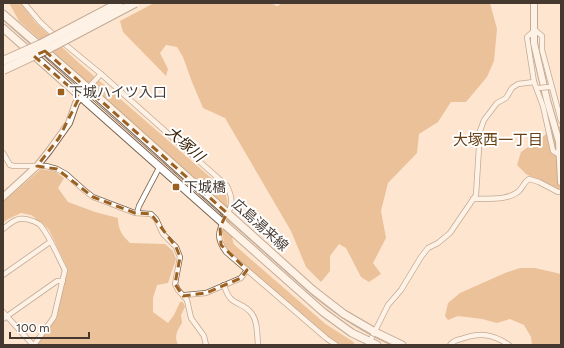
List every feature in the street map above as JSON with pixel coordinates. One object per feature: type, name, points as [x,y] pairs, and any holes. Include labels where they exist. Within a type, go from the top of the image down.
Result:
[{"type":"highway","points":[[3,61],[41,44],[119,3]]},
{"type":"highway","points":[[3,70],[46,50],[135,3]]},
{"type":"main road","name":"広島湯来線","points":[[3,14],[89,88],[320,295],[344,314],[375,332],[402,345]]},
{"type":"main road","name":"広島湯来線","points":[[3,28],[220,224],[234,233],[323,312],[338,324],[368,343],[377,345]]},
{"type":"street","points":[[24,3],[40,22],[69,49],[227,186],[231,194],[232,205],[229,213],[220,224],[219,237],[221,245],[226,252],[336,345]]},
{"type":"street","points":[[534,3],[534,43],[546,100],[559,142],[561,182]]},
{"type":"street","points":[[535,30],[527,37],[534,82],[543,106],[553,151],[560,155]]},
{"type":"street","points":[[535,30],[542,36],[542,50],[550,87],[561,121]]},
{"type":"street","points":[[3,197],[37,166],[59,138],[68,123],[80,96],[100,76]]},
{"type":"street","points":[[368,343],[388,305],[401,290],[421,257],[428,248],[438,243],[450,233],[476,195],[480,131],[484,120],[497,103],[506,98],[512,88],[518,84],[534,82]]},
{"type":"street","points":[[537,88],[550,87]]},
{"type":"street","points":[[3,153],[10,164],[14,166],[46,166],[57,169],[66,174],[93,196],[137,213],[151,214],[156,219],[163,234],[176,247],[180,257],[175,284],[187,300],[191,318],[204,336],[206,345]]},
{"type":"street","points":[[137,213],[139,206],[159,168]]},
{"type":"street","points":[[473,198],[498,198],[510,195],[518,191],[525,181],[529,179],[561,192]]},
{"type":"street","points":[[3,229],[14,220],[21,219],[32,220],[39,224],[45,232],[65,270],[54,317],[34,345],[5,317],[3,312]]},
{"type":"street","points":[[3,274],[50,242]]},
{"type":"street","points":[[183,296],[206,293],[241,278],[247,270]]},
{"type":"street","points":[[5,317],[57,281],[63,282]]},
{"type":"street","points":[[224,285],[227,296],[253,315],[256,323],[258,345]]},
{"type":"street","points":[[450,345],[453,342],[477,334],[486,335],[509,345]]},
{"type":"highlighted area","points":[[45,51],[227,213],[220,227],[221,245],[247,270],[241,278],[206,293],[183,296],[175,284],[180,257],[176,247],[151,214],[135,213],[93,197],[57,169],[37,166],[59,138],[80,96],[34,56]]},
{"type":"shaded area","points":[[9,3],[21,3],[35,22],[79,63],[217,183],[224,190],[228,202],[214,196],[19,21]]},
{"type":"shaded area","points":[[154,3],[270,3],[277,6],[283,3],[490,3],[497,29],[494,61],[487,77],[466,102],[451,102],[438,122],[419,134],[417,153],[388,183],[381,211],[386,238],[373,263],[381,274],[369,282],[361,277],[346,248],[339,244],[330,256],[330,271],[321,282],[306,267],[291,231],[225,118],[203,108],[183,57],[177,47],[166,45],[160,53],[168,69],[166,76],[123,32],[120,21]]},
{"type":"shaded area","points":[[561,126],[561,192],[526,174],[517,165],[521,152],[555,128]]},
{"type":"shaded area","points":[[41,169],[56,172],[64,178],[58,188],[68,202],[95,212],[118,218],[121,232],[130,243],[165,244],[173,251],[176,259],[168,283],[157,285],[153,298],[153,312],[168,323],[174,315],[180,302],[183,302],[185,307],[181,315],[182,323],[176,336],[178,345],[37,345],[56,318],[68,269],[49,230],[41,222],[31,215],[21,213],[3,223],[3,202]]},
{"type":"shaded area","points":[[520,268],[535,268],[561,274],[560,345],[532,345],[531,337],[524,325],[510,319],[497,323],[482,319],[458,316],[448,320],[445,316],[448,303],[460,293]]},
{"type":"waterway","name":"大塚川","points":[[216,190],[220,194],[224,208],[230,247],[322,327],[350,345]]},
{"type":"tram line","points":[[3,20],[312,295],[350,323],[391,345]]},
{"type":"place","name":"下城ハイツ入口","points":[[61,92]]},
{"type":"place","name":"下城橋","points":[[176,187]]},
{"type":"district","name":"大塚西一丁目","points":[[498,140]]}]
